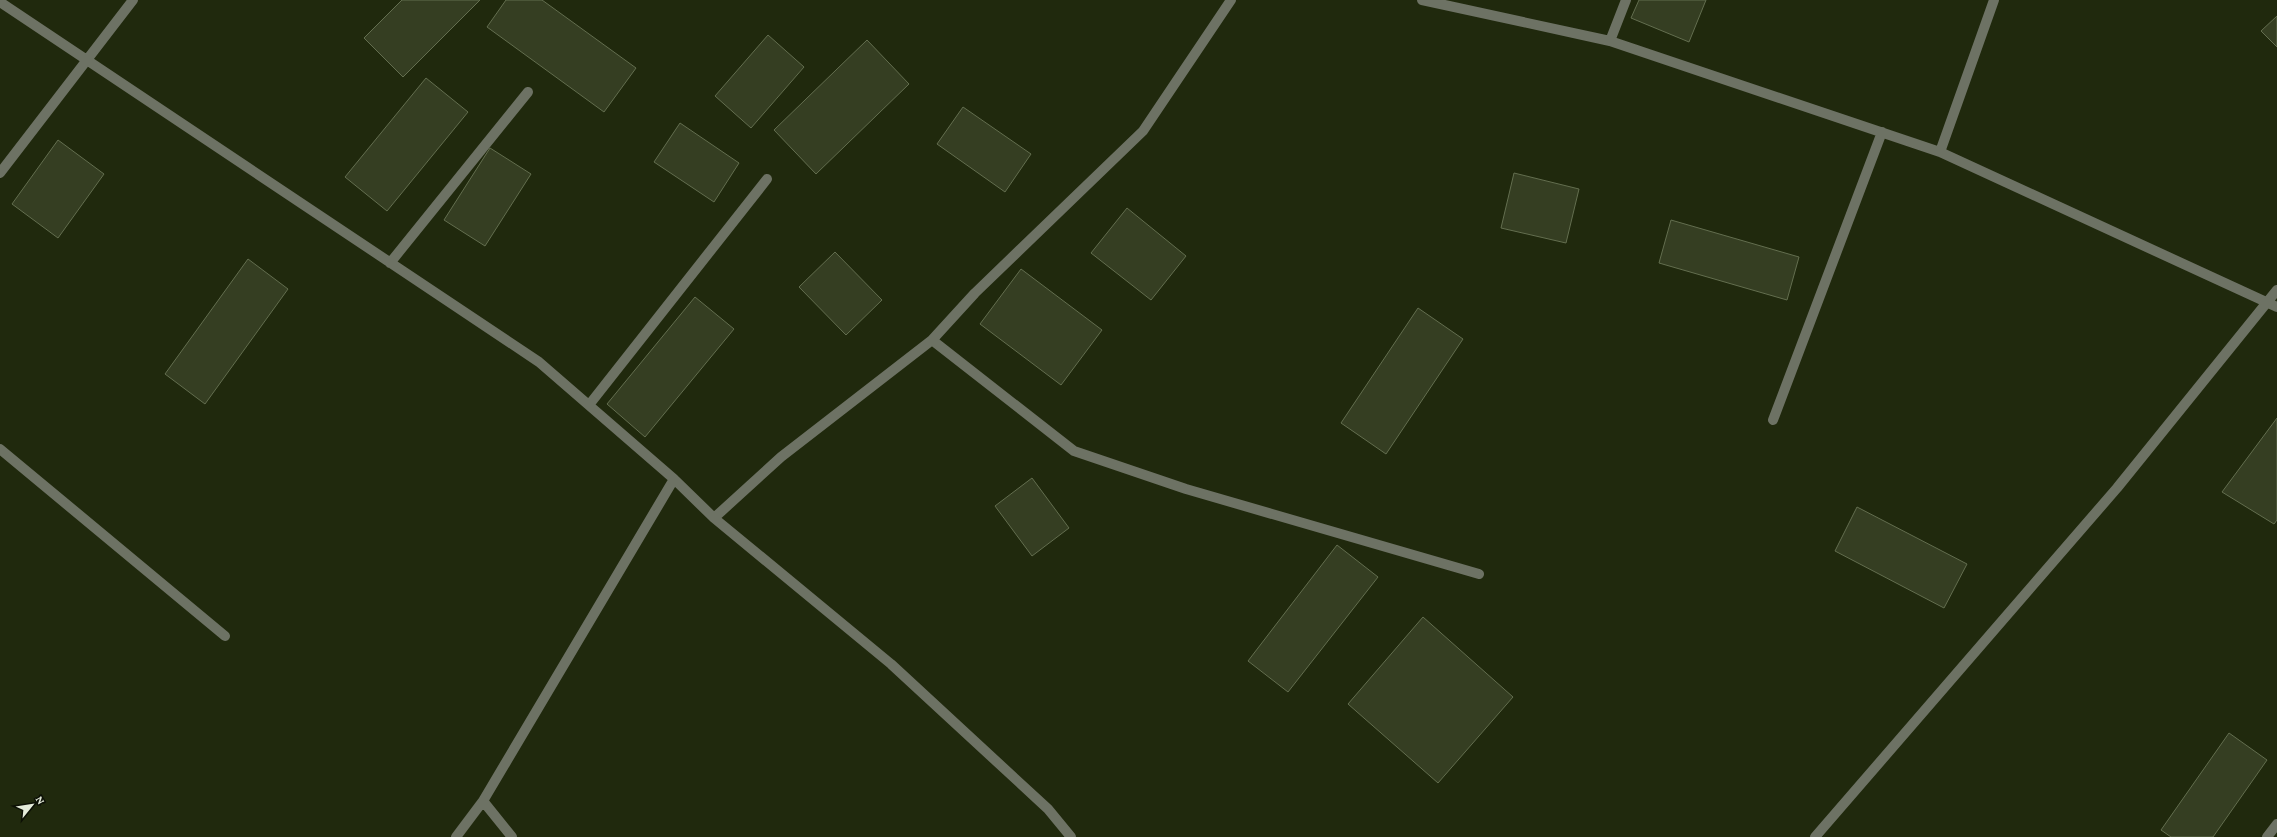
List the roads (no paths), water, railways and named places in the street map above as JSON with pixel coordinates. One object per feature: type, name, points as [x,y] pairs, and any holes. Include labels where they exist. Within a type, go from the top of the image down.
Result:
[{"type":"street","points":[[0,173],[133,0]]},
{"type":"street","points":[[714,518],[781,457],[932,340],[975,293],[1143,131],[1231,0]]},
{"type":"street","points":[[1422,0],[1610,41],[1940,152],[2273,304]]},
{"type":"street","points":[[1610,41],[1626,0]]},
{"type":"street","points":[[1940,152],[1994,0]]},
{"type":"street","points":[[0,2],[86,61],[539,362],[674,479],[714,518],[891,664],[1048,809],[1071,837]]},
{"type":"street","points":[[390,263],[528,92]]},
{"type":"street","points":[[1773,420],[1882,132]]},
{"type":"street","points":[[589,405],[767,179]]},
{"type":"street","points":[[1815,837],[2117,488],[2273,304],[2277,290]]},
{"type":"street","points":[[932,340],[1074,451],[1186,490],[1479,574]]},
{"type":"street","points":[[0,449],[225,636]]},
{"type":"street","points":[[456,837],[483,801],[674,479]]},
{"type":"street","points":[[483,801],[512,837]]},
{"type":"street","points":[[2266,837],[2277,824]]}]
